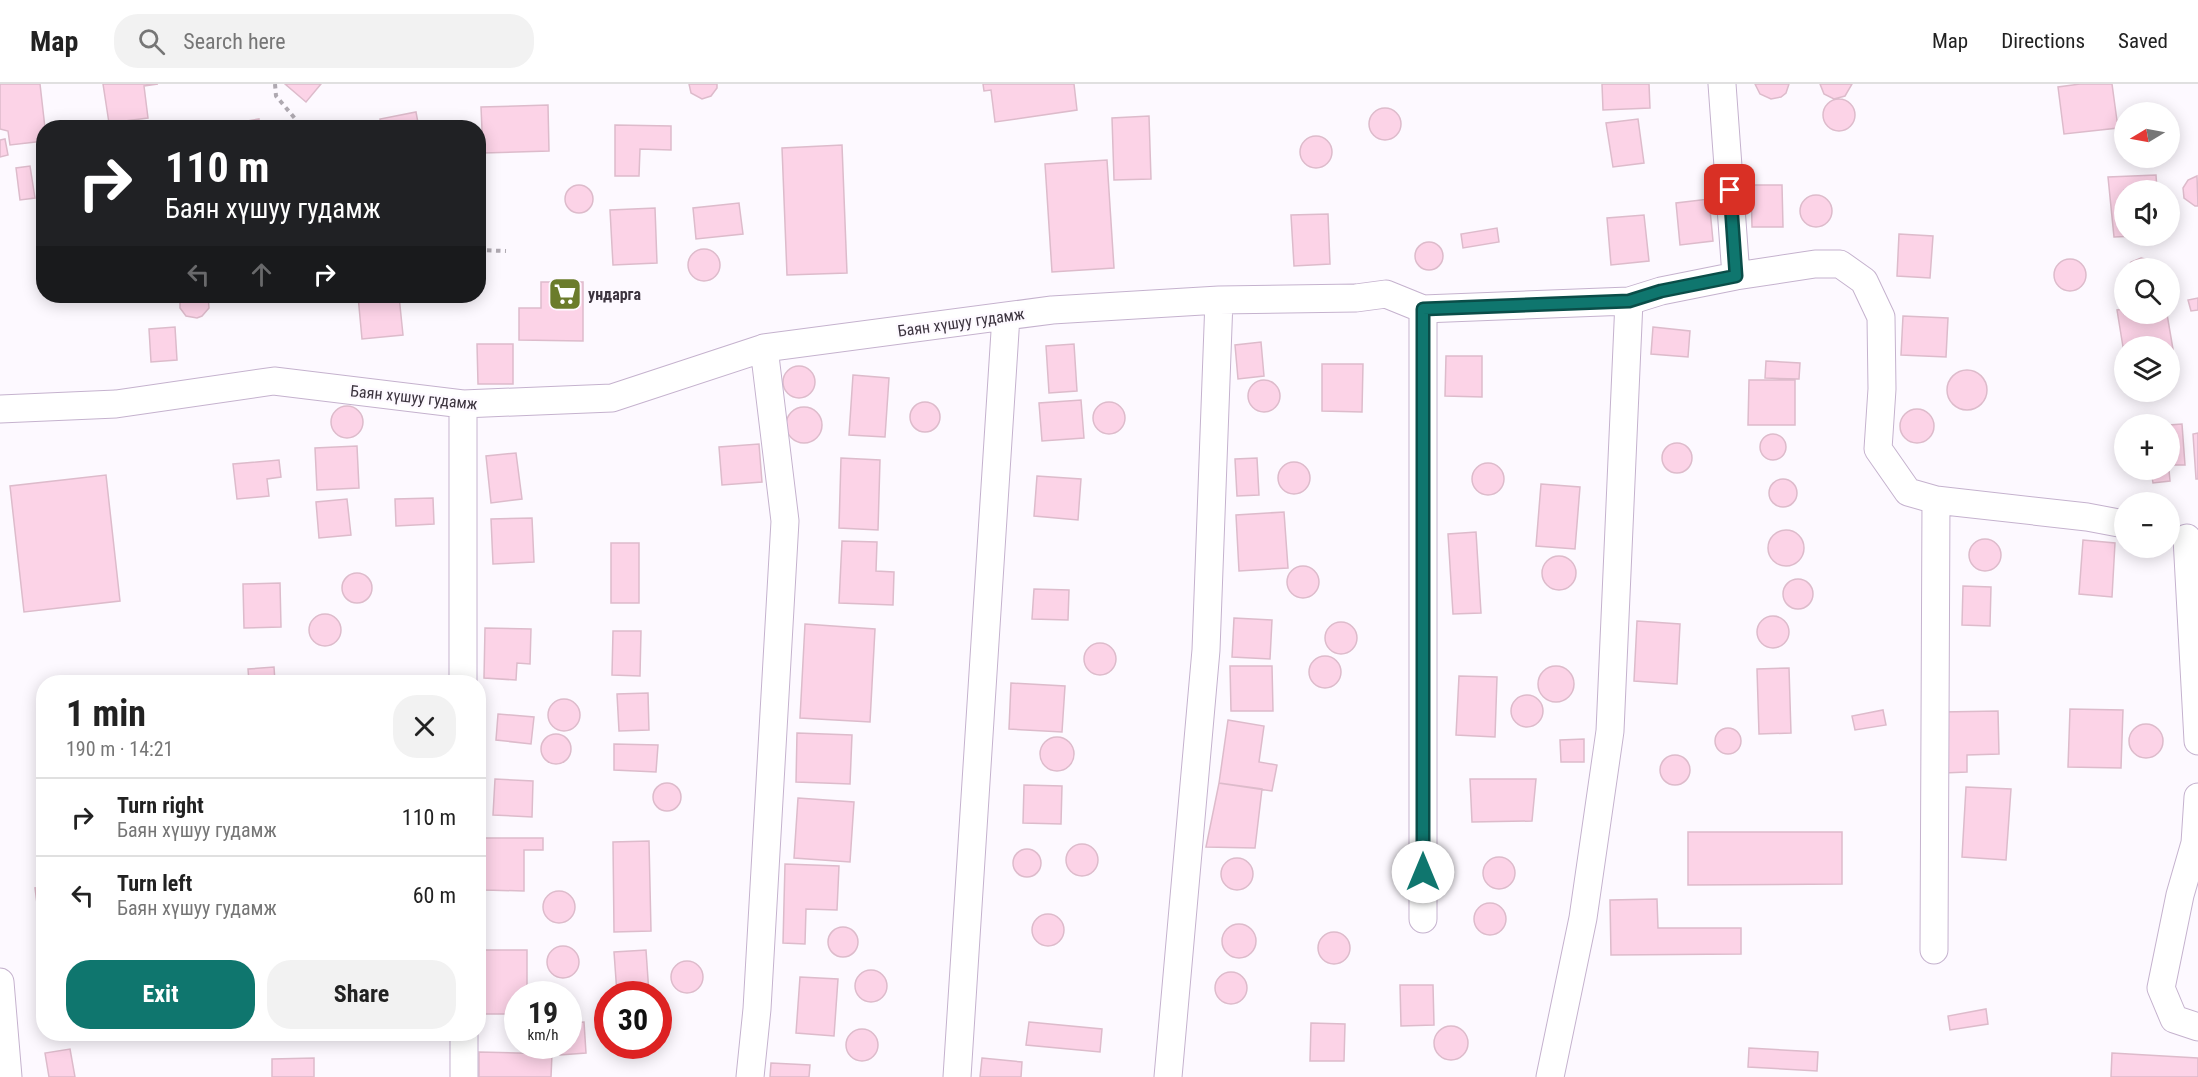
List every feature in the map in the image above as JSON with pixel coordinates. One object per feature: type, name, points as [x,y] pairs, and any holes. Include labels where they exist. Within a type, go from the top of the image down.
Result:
[{"type":"street","points":[[1722,84],[1736,276]]},
{"type":"street","name":"Баян хүшуу гудамж","points":[[0,409],[116,404],[274,381],[463,405],[612,398],[764,348],[1052,310],[1219,300],[1356,298],[1386,294],[1423,309],[1629,301],[1661,291],[1736,276],[1815,264],[1840,264],[1864,281],[1881,317],[1882,389],[1878,449],[1908,492],[1936,500],[2114,522]]},
{"type":"street","points":[[1168,1077],[1206,650],[1219,300]]},
{"type":"street","points":[[1550,1077],[1583,918],[1610,731],[1629,301]]},
{"type":"street","points":[[1423,309],[1423,918]]},
{"type":"street","points":[[957,1077],[1006,316]]},
{"type":"street","points":[[750,1077],[757,1009],[785,521],[764,348]]},
{"type":"street","points":[[463,405],[463,675]]},
{"type":"street","points":[[1934,950],[1936,500]]},
{"type":"street","points":[[2185,536],[2198,741]]},
{"type":"street","points":[[2198,797],[2196,843],[2180,895],[2161,988],[2174,1019],[2198,1027]]},
{"type":"street","points":[[0,982],[8,1077]]},
{"type":"street","points":[[464,1041],[464,1077]]},
{"type":"path","points":[[275,84],[276,96],[296,120]]},
{"type":"path","points":[[486,250],[506,251]]},
{"type":"building","points":[[0,84],[40,84],[44,120],[36,120],[36,142],[10,145],[8,131],[0,129]]},
{"type":"building","points":[[103,84],[158,84],[144,86],[148,118],[109,120]]},
{"type":"building","points":[[285,84],[321,84],[306,102]]},
{"type":"building","points":[[689,84],[717,84],[717,88],[711,96],[702,99],[691,93]]},
{"type":"building","points":[[983,84],[1074,84],[1077,110],[995,122],[991,90],[984,91]]},
{"type":"building","points":[[1602,84],[1649,84],[1650,108],[1603,110]]},
{"type":"building","points":[[1755,84],[1789,84],[1786,93],[1781,97],[1771,99],[1760,94]]},
{"type":"building","points":[[1820,84],[1852,84],[1845,96],[1834,99],[1824,94]]},
{"type":"building","points":[[2112,84],[2114,128],[2064,134],[2058,87]]},
{"type":"building","points":[[1839,99],[1850,104],[1855,115],[1850,126],[1839,131],[1828,126],[1823,115],[1828,104]]},
{"type":"building","points":[[548,105],[549,151],[486,153],[486,120],[482,120],[481,107]]},
{"type":"building","points":[[1385,108],[1397,112],[1401,124],[1397,136],[1385,140],[1373,136],[1369,124],[1373,112]]},
{"type":"building","points":[[416,112],[418,120],[380,120]]},
{"type":"building","points":[[1149,116],[1151,179],[1114,180],[1112,118]]},
{"type":"building","points":[[1638,119],[1644,163],[1613,167],[1606,123]]},
{"type":"building","points":[[615,125],[671,126],[671,150],[640,149],[639,176],[615,176]]},
{"type":"building","points":[[1316,136],[1328,140],[1332,152],[1328,164],[1316,168],[1304,164],[1300,152],[1304,140]]},
{"type":"building","points":[[5,139],[8,155],[0,157],[0,140]]},
{"type":"building","points":[[842,145],[847,273],[787,275],[782,148]]},
{"type":"building","points":[[1107,160],[1114,268],[1052,272],[1045,164]]},
{"type":"building","points":[[30,166],[35,198],[20,200],[16,168]]},
{"type":"building","points":[[2156,175],[2156,180],[2114,180],[2114,237],[2108,177]]},
{"type":"building","points":[[2197,176],[2198,206],[2195,206],[2184,198],[2183,188],[2188,180]]},
{"type":"building","points":[[579,185],[589,189],[593,199],[589,209],[579,213],[569,209],[565,199],[569,189]]},
{"type":"building","points":[[1751,185],[1782,185],[1783,227],[1752,227]]},
{"type":"building","points":[[1816,195],[1827,200],[1832,211],[1827,222],[1816,227],[1805,222],[1800,211],[1805,200]]},
{"type":"building","points":[[1709,199],[1713,241],[1680,245],[1676,203]]},
{"type":"building","points":[[739,203],[743,234],[696,239],[693,208]]},
{"type":"building","points":[[655,208],[657,263],[613,265],[610,210]]},
{"type":"building","points":[[1328,214],[1330,264],[1294,266],[1291,215]]},
{"type":"building","points":[[1644,215],[1649,261],[1611,265],[1607,218]]},
{"type":"building","points":[[1497,228],[1499,242],[1463,248],[1461,234]]},
{"type":"building","points":[[1899,234],[1933,236],[1930,278],[1897,276]]},
{"type":"building","points":[[1429,242],[1439,246],[1443,256],[1439,266],[1429,270],[1419,266],[1415,256],[1419,246]]},
{"type":"building","points":[[704,249],[715,254],[720,265],[715,276],[704,281],[693,276],[688,265],[693,254]]},
{"type":"building","points":[[2070,259],[2081,264],[2086,275],[2081,286],[2070,291],[2059,286],[2054,275],[2059,264]]},
{"type":"building","points":[[541,282],[583,282],[583,341],[519,340],[519,308],[541,308]]},
{"type":"building","points":[[2198,298],[2198,310],[2191,311],[2188,300]]},
{"type":"building","points":[[180,303],[209,303],[209,308],[197,318],[186,316],[180,308]]},
{"type":"building","points":[[359,303],[400,303],[403,335],[362,339]]},
{"type":"building","points":[[1903,316],[1948,318],[1946,357],[1901,355]]},
{"type":"building","points":[[2119,324],[2169,324],[2171,336],[2121,336]]},
{"type":"building","points":[[175,327],[177,360],[151,362],[149,329]]},
{"type":"building","points":[[1653,327],[1690,331],[1688,357],[1651,354]]},
{"type":"building","points":[[1261,342],[1264,376],[1238,379],[1235,345]]},
{"type":"building","points":[[477,344],[513,344],[513,384],[478,384]]},
{"type":"building","points":[[1074,344],[1077,391],[1049,393],[1046,346]]},
{"type":"building","points":[[1446,356],[1482,356],[1482,397],[1445,396]]},
{"type":"building","points":[[1766,361],[1800,363],[1799,379],[1765,378]]},
{"type":"building","points":[[1322,364],[1363,364],[1362,412],[1322,411]]},
{"type":"building","points":[[799,366],[810,371],[815,382],[810,393],[799,398],[788,393],[783,382],[788,371]]},
{"type":"building","points":[[1967,370],[1975,371],[1981,376],[1986,382],[1986,398],[1981,404],[1975,409],[1967,410],[1959,409],[1953,404],[1948,398],[1947,390],[1948,382],[1953,376],[1959,371]]},
{"type":"building","points":[[853,375],[889,378],[885,437],[849,435]]},
{"type":"building","points":[[1264,380],[1275,385],[1280,396],[1275,407],[1264,412],[1253,407],[1248,396],[1253,385]]},
{"type":"building","points":[[1749,380],[1795,380],[1795,425],[1748,425]]},
{"type":"building","points":[[1081,400],[1084,438],[1042,441],[1039,403]]},
{"type":"building","points":[[925,402],[936,406],[940,417],[936,428],[925,432],[914,428],[910,417],[914,406]]},
{"type":"building","points":[[1109,402],[1120,407],[1125,418],[1120,429],[1109,434],[1098,429],[1093,418],[1098,407]]},
{"type":"building","points":[[347,406],[358,411],[363,422],[358,433],[347,438],[336,433],[331,422],[336,411]]},
{"type":"building","points":[[804,407],[817,412],[822,425],[817,438],[804,443],[791,438],[786,425],[791,412]]},
{"type":"building","points":[[1917,409],[1929,414],[1934,426],[1929,438],[1917,443],[1905,438],[1900,426],[1905,414]]},
{"type":"building","points":[[2180,424],[2182,424],[2185,465],[2180,465]]},
{"type":"building","points":[[2198,433],[2198,479],[2196,479],[2193,434]]},
{"type":"building","points":[[1773,434],[1782,438],[1786,447],[1782,456],[1773,460],[1764,456],[1760,447],[1764,438]]},
{"type":"building","points":[[1677,443],[1683,444],[1691,452],[1691,464],[1683,472],[1677,473],[1671,472],[1663,464],[1662,458],[1663,452],[1671,444]]},
{"type":"building","points":[[759,444],[762,482],[722,485],[719,447]]},
{"type":"building","points":[[357,446],[359,488],[317,490],[315,448]]},
{"type":"building","points":[[516,453],[522,499],[491,503],[486,456]]},
{"type":"building","points":[[841,458],[880,460],[878,530],[839,528]]},
{"type":"building","points":[[1257,458],[1259,495],[1237,496],[1235,459]]},
{"type":"building","points":[[279,460],[281,477],[267,479],[269,496],[237,499],[233,464]]},
{"type":"building","points":[[1294,462],[1305,467],[1310,478],[1305,489],[1294,494],[1283,489],[1278,478],[1283,467]]},
{"type":"building","points":[[1488,463],[1499,468],[1504,479],[1499,490],[1488,495],[1477,490],[1472,479],[1477,468]]},
{"type":"building","points":[[106,475],[120,601],[24,612],[10,486]]},
{"type":"building","points":[[1037,476],[1081,479],[1078,520],[1034,516]]},
{"type":"building","points":[[1783,479],[1793,483],[1797,493],[1793,503],[1783,507],[1773,503],[1769,493],[1773,483]]},
{"type":"building","points":[[2153,480],[2170,480],[2170,481],[2153,483]]},
{"type":"building","points":[[1541,484],[1580,487],[1575,549],[1536,546]]},
{"type":"building","points":[[433,498],[434,524],[396,526],[395,499]]},
{"type":"building","points":[[347,499],[351,535],[319,538],[316,502]]},
{"type":"building","points":[[1284,512],[1288,568],[1239,571],[1236,515]]},
{"type":"building","points":[[532,518],[534,562],[493,564],[491,519]]},
{"type":"building","points":[[1786,530],[1799,535],[1804,548],[1799,561],[1786,566],[1773,561],[1768,548],[1773,535]]},
{"type":"building","points":[[1476,532],[1481,613],[1453,614],[1448,534]]},
{"type":"building","points":[[1985,539],[1996,544],[2001,555],[1996,566],[1985,571],[1974,566],[1969,555],[1974,544]]},
{"type":"building","points":[[2083,540],[2114,543],[2112,597],[2079,594]]},
{"type":"building","points":[[842,541],[877,542],[876,571],[894,572],[893,605],[839,603]]},
{"type":"building","points":[[611,543],[639,543],[639,603],[611,603]]},
{"type":"building","points":[[1559,556],[1571,561],[1576,573],[1571,585],[1559,590],[1547,585],[1542,573],[1547,561]]},
{"type":"building","points":[[1303,566],[1314,571],[1319,582],[1314,593],[1303,598],[1292,593],[1287,582],[1292,571]]},
{"type":"building","points":[[357,573],[368,577],[372,588],[368,599],[357,603],[346,599],[342,588],[346,577]]},
{"type":"building","points":[[1798,579],[1809,583],[1813,594],[1809,605],[1798,609],[1787,605],[1783,594],[1787,583]]},
{"type":"building","points":[[280,583],[281,627],[244,628],[243,584]]},
{"type":"building","points":[[1963,586],[1991,587],[1990,626],[1962,625]]},
{"type":"building","points":[[1034,589],[1069,590],[1068,620],[1032,619]]},
{"type":"building","points":[[325,614],[336,619],[341,630],[336,641],[325,646],[314,641],[309,630],[314,619]]},
{"type":"building","points":[[1773,616],[1784,621],[1789,632],[1784,643],[1773,648],[1762,643],[1757,632],[1762,621]]},
{"type":"building","points":[[1234,618],[1272,620],[1270,659],[1232,657]]},
{"type":"building","points":[[1637,621],[1680,624],[1677,684],[1634,681]]},
{"type":"building","points":[[1341,622],[1352,627],[1357,638],[1352,649],[1341,654],[1330,649],[1325,638],[1330,627]]},
{"type":"building","points":[[805,624],[875,629],[870,722],[800,718]]},
{"type":"building","points":[[485,628],[531,629],[530,664],[517,663],[516,680],[486,678],[484,675]]},
{"type":"building","points":[[613,631],[641,631],[640,676],[612,675]]},
{"type":"building","points":[[1100,643],[1112,647],[1116,659],[1112,671],[1100,675],[1088,671],[1084,659],[1088,647]]},
{"type":"building","points":[[1325,656],[1336,661],[1341,672],[1336,683],[1325,688],[1314,683],[1309,672],[1314,661]]},
{"type":"building","points":[[1230,666],[1272,666],[1273,711],[1231,711]]},
{"type":"building","points":[[1556,666],[1569,671],[1574,684],[1569,697],[1556,702],[1543,697],[1538,684],[1543,671]]},
{"type":"building","points":[[274,667],[275,675],[248,675],[248,669]]},
{"type":"building","points":[[1789,668],[1791,733],[1759,734],[1757,669]]},
{"type":"building","points":[[1459,676],[1497,677],[1495,737],[1456,735]]},
{"type":"building","points":[[1011,683],[1065,686],[1062,732],[1009,729]]},
{"type":"building","points":[[648,693],[649,730],[619,731],[617,694]]},
{"type":"building","points":[[1527,695],[1539,699],[1543,711],[1539,723],[1527,727],[1515,723],[1511,711],[1515,699]]},
{"type":"building","points":[[564,699],[575,704],[580,715],[575,726],[564,731],[553,726],[548,715],[553,704]]},
{"type":"building","points":[[2070,709],[2123,710],[2121,768],[2068,767]]},
{"type":"building","points":[[1883,710],[1886,725],[1855,730],[1852,716]]},
{"type":"building","points":[[1998,711],[1999,754],[1967,755],[1967,772],[1944,773],[1942,712]]},
{"type":"building","points":[[498,714],[534,717],[531,744],[496,740]]},
{"type":"building","points":[[1228,720],[1264,726],[1259,762],[1277,765],[1272,791],[1219,783]]},
{"type":"building","points":[[2146,724],[2158,729],[2163,741],[2158,753],[2146,758],[2134,753],[2129,741],[2134,729]]},
{"type":"building","points":[[1728,728],[1737,732],[1741,741],[1737,750],[1728,754],[1719,750],[1715,741],[1719,732]]},
{"type":"building","points":[[797,733],[852,735],[850,784],[796,782]]},
{"type":"building","points":[[556,734],[567,738],[571,749],[567,760],[556,764],[545,760],[541,749],[545,738]]},
{"type":"building","points":[[1057,737],[1069,742],[1074,754],[1069,766],[1057,771],[1045,766],[1040,754],[1045,742]]},
{"type":"building","points":[[1584,739],[1584,762],[1561,762],[1560,740]]},
{"type":"building","points":[[614,744],[658,745],[656,772],[614,770]]},
{"type":"building","points":[[1675,755],[1686,759],[1690,770],[1686,781],[1675,785],[1664,781],[1660,770],[1664,759]]},
{"type":"building","points":[[495,779],[533,781],[532,817],[493,815]]},
{"type":"building","points":[[1470,779],[1536,779],[1532,821],[1472,822]]},
{"type":"building","points":[[667,783],[677,787],[681,797],[677,807],[667,811],[657,807],[653,797],[657,787]]},
{"type":"building","points":[[1219,783],[1262,789],[1255,848],[1206,847]]},
{"type":"building","points":[[1024,785],[1062,786],[1061,824],[1023,823]]},
{"type":"building","points":[[1966,787],[2011,789],[2006,860],[1962,857]]},
{"type":"building","points":[[798,798],[854,802],[850,862],[794,858]]},
{"type":"building","points":[[1688,832],[1842,832],[1842,884],[1688,885]]},
{"type":"building","points":[[486,838],[543,838],[543,850],[524,850],[524,891],[486,890]]},
{"type":"building","points":[[649,841],[651,931],[614,932],[613,842]]},
{"type":"building","points":[[1082,844],[1093,849],[1098,860],[1093,871],[1082,876],[1071,871],[1066,860],[1071,849]]},
{"type":"building","points":[[1027,849],[1037,853],[1041,863],[1037,873],[1027,877],[1017,873],[1013,863],[1017,853]]},
{"type":"building","points":[[1499,857],[1510,862],[1515,873],[1510,884],[1499,889],[1488,884],[1483,873],[1488,862]]},
{"type":"building","points":[[1237,858],[1248,863],[1253,874],[1248,885],[1237,890],[1226,885],[1221,874],[1226,863]]},
{"type":"building","points":[[785,864],[839,866],[837,910],[806,909],[805,944],[783,943]]},
{"type":"building","points":[[559,891],[570,896],[575,907],[570,918],[559,923],[548,918],[543,907],[548,896]]},
{"type":"building","points":[[1657,899],[1658,928],[1741,928],[1741,954],[1611,955],[1610,900]]},
{"type":"building","points":[[1490,903],[1502,907],[1506,919],[1502,931],[1490,935],[1478,931],[1474,919],[1478,907]]},
{"type":"building","points":[[1048,914],[1059,919],[1064,930],[1059,941],[1048,946],[1037,941],[1032,930],[1037,919]]},
{"type":"building","points":[[1239,924],[1251,929],[1256,941],[1251,953],[1239,958],[1227,953],[1222,941],[1227,929]]},
{"type":"building","points":[[843,927],[854,931],[858,942],[854,953],[843,957],[832,953],[828,942],[832,931]]},
{"type":"building","points":[[1334,932],[1345,937],[1350,948],[1345,959],[1334,964],[1323,959],[1318,948],[1323,937]]},
{"type":"building","points":[[563,946],[574,951],[579,962],[574,973],[563,978],[552,973],[547,962],[552,951]]},
{"type":"building","points":[[486,950],[527,950],[527,981],[504,981],[504,1014],[486,1014]]},
{"type":"building","points":[[646,950],[648,981],[616,981],[614,952]]},
{"type":"building","points":[[687,961],[698,966],[703,977],[698,988],[687,993],[676,988],[671,977],[676,966]]},
{"type":"building","points":[[871,970],[882,975],[887,986],[882,997],[871,1002],[860,997],[855,986],[860,975]]},
{"type":"building","points":[[1231,972],[1242,977],[1247,988],[1242,999],[1231,1004],[1220,999],[1215,988],[1220,977]]},
{"type":"building","points":[[800,977],[838,979],[834,1036],[796,1033]]},
{"type":"building","points":[[1400,985],[1433,985],[1434,1025],[1401,1026]]},
{"type":"building","points":[[1986,1009],[1988,1024],[1950,1030],[1948,1016]]},
{"type":"building","points":[[582,1022],[584,1022],[586,1053],[582,1053]]},
{"type":"building","points":[[1029,1022],[1102,1029],[1100,1052],[1026,1045]]},
{"type":"building","points":[[1311,1023],[1345,1024],[1344,1061],[1310,1061]]},
{"type":"building","points":[[1451,1026],[1463,1031],[1468,1043],[1463,1055],[1451,1060],[1439,1055],[1434,1043],[1439,1031]]},
{"type":"building","points":[[862,1029],[873,1034],[878,1045],[873,1056],[862,1061],[851,1056],[846,1045],[851,1034]]},
{"type":"building","points":[[1749,1048],[1818,1052],[1817,1071],[1748,1067]]},
{"type":"building","points":[[70,1049],[75,1077],[49,1077],[45,1053]]},
{"type":"building","points":[[479,1052],[504,1053],[504,1059],[552,1059],[551,1077],[479,1077]]},
{"type":"building","points":[[2112,1053],[2198,1058],[2198,1077],[2111,1077]]},
{"type":"building","points":[[314,1058],[314,1077],[272,1077],[272,1059]]},
{"type":"building","points":[[982,1058],[1022,1062],[1021,1077],[980,1077]]},
{"type":"building","points":[[771,1063],[810,1065],[809,1077],[770,1077]]},
{"type":"place","name":"ундарга","points":[[565,294]]},
{"type":"route","points":[[1423,872],[1423,309],[1629,301],[1661,291],[1736,276],[1730,190]]}]
